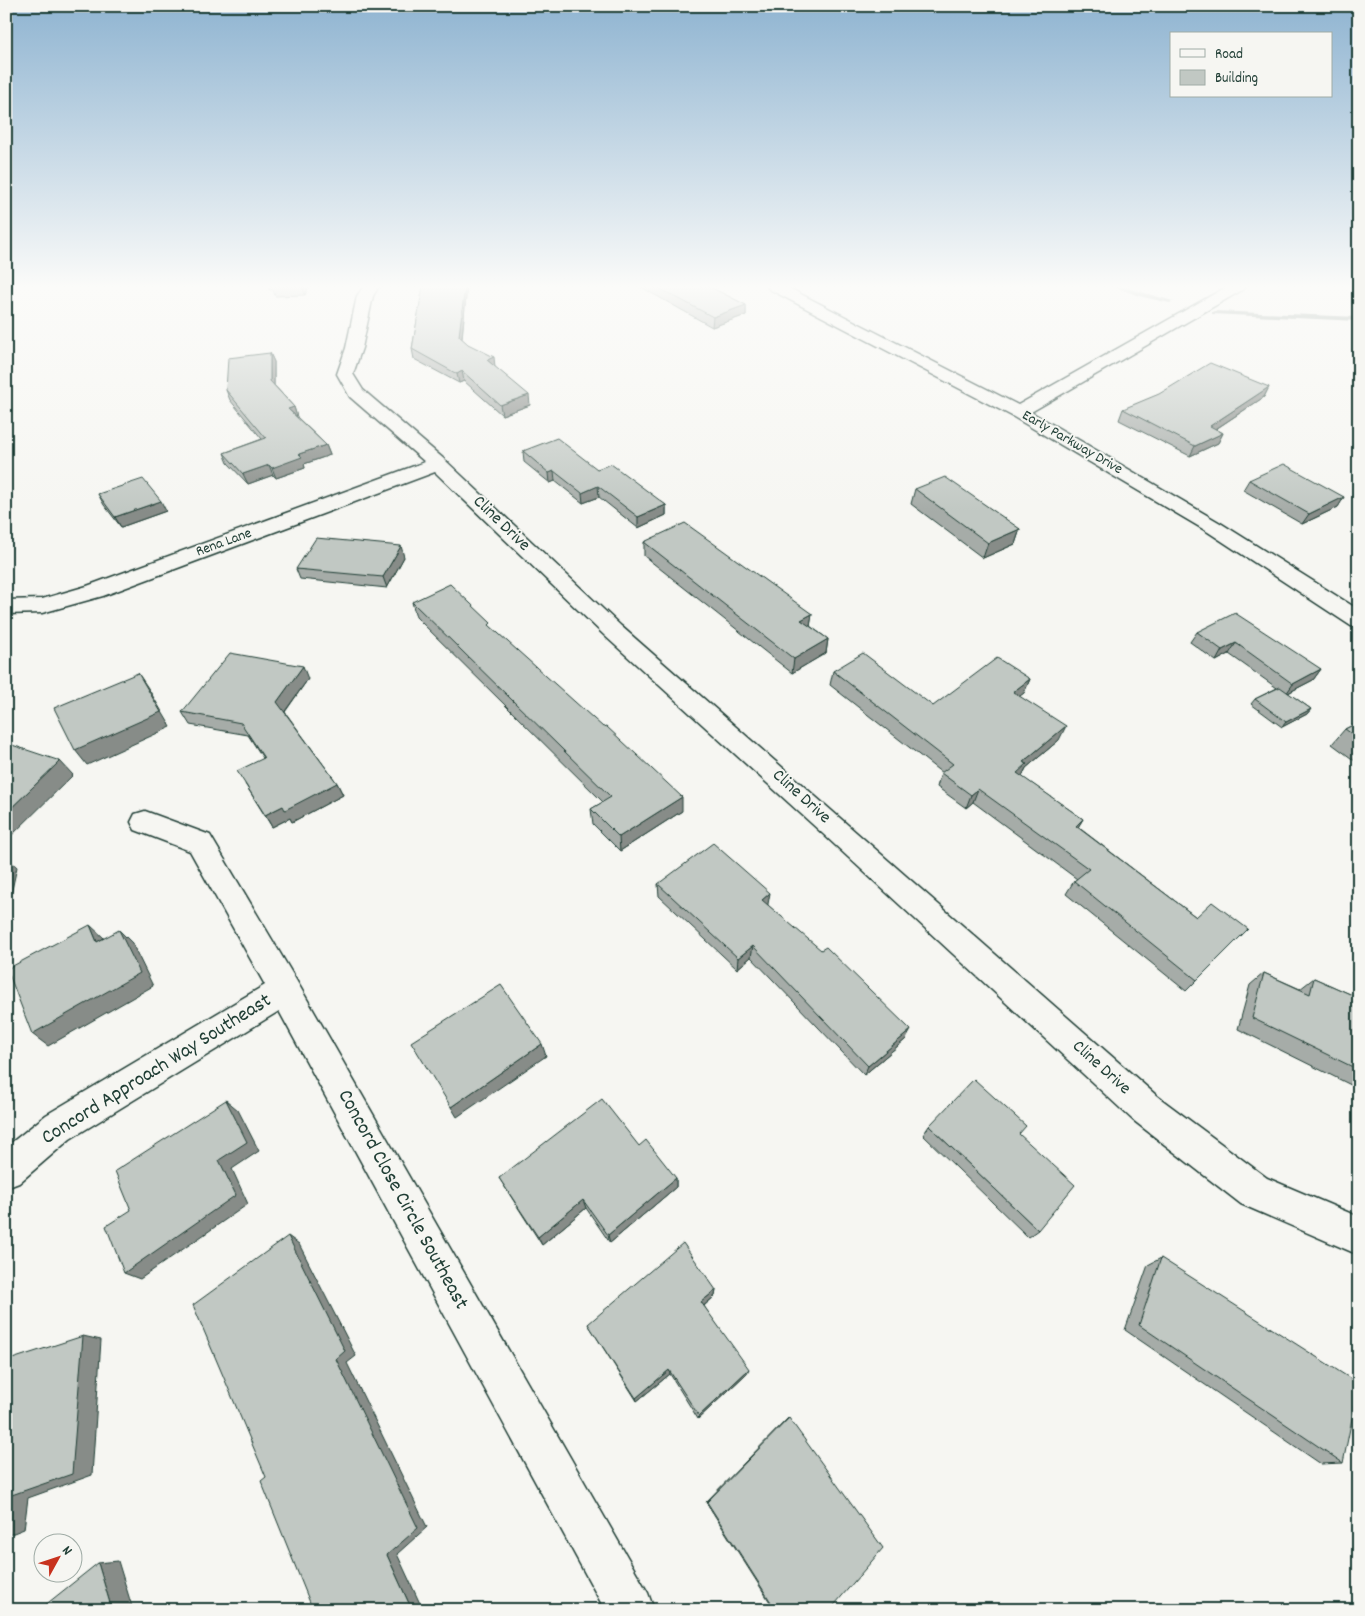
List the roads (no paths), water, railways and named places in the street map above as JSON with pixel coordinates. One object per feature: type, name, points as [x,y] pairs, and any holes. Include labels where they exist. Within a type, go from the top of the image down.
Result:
[{"type":"street","name":"Cline Drive","points":[[349,361],[345,374],[356,393],[438,464],[613,631],[832,825],[1145,1108],[1254,1191],[1359,1236]]},
{"type":"street","name":"Early Parkway Drive","points":[[922,361],[1018,412],[1215,528],[1359,621]]},
{"type":"street","points":[[1018,412],[1107,361]]},
{"type":"street","name":"Rena Lane","points":[[6,606],[42,606],[95,591],[438,464]]},
{"type":"street","name":"Concord Close Circle Southeast","points":[[145,822],[200,843],[285,990],[631,1610]]},
{"type":"street","name":"Concord Approach Way Southeast","points":[[6,1170],[58,1127],[285,990]]}]
